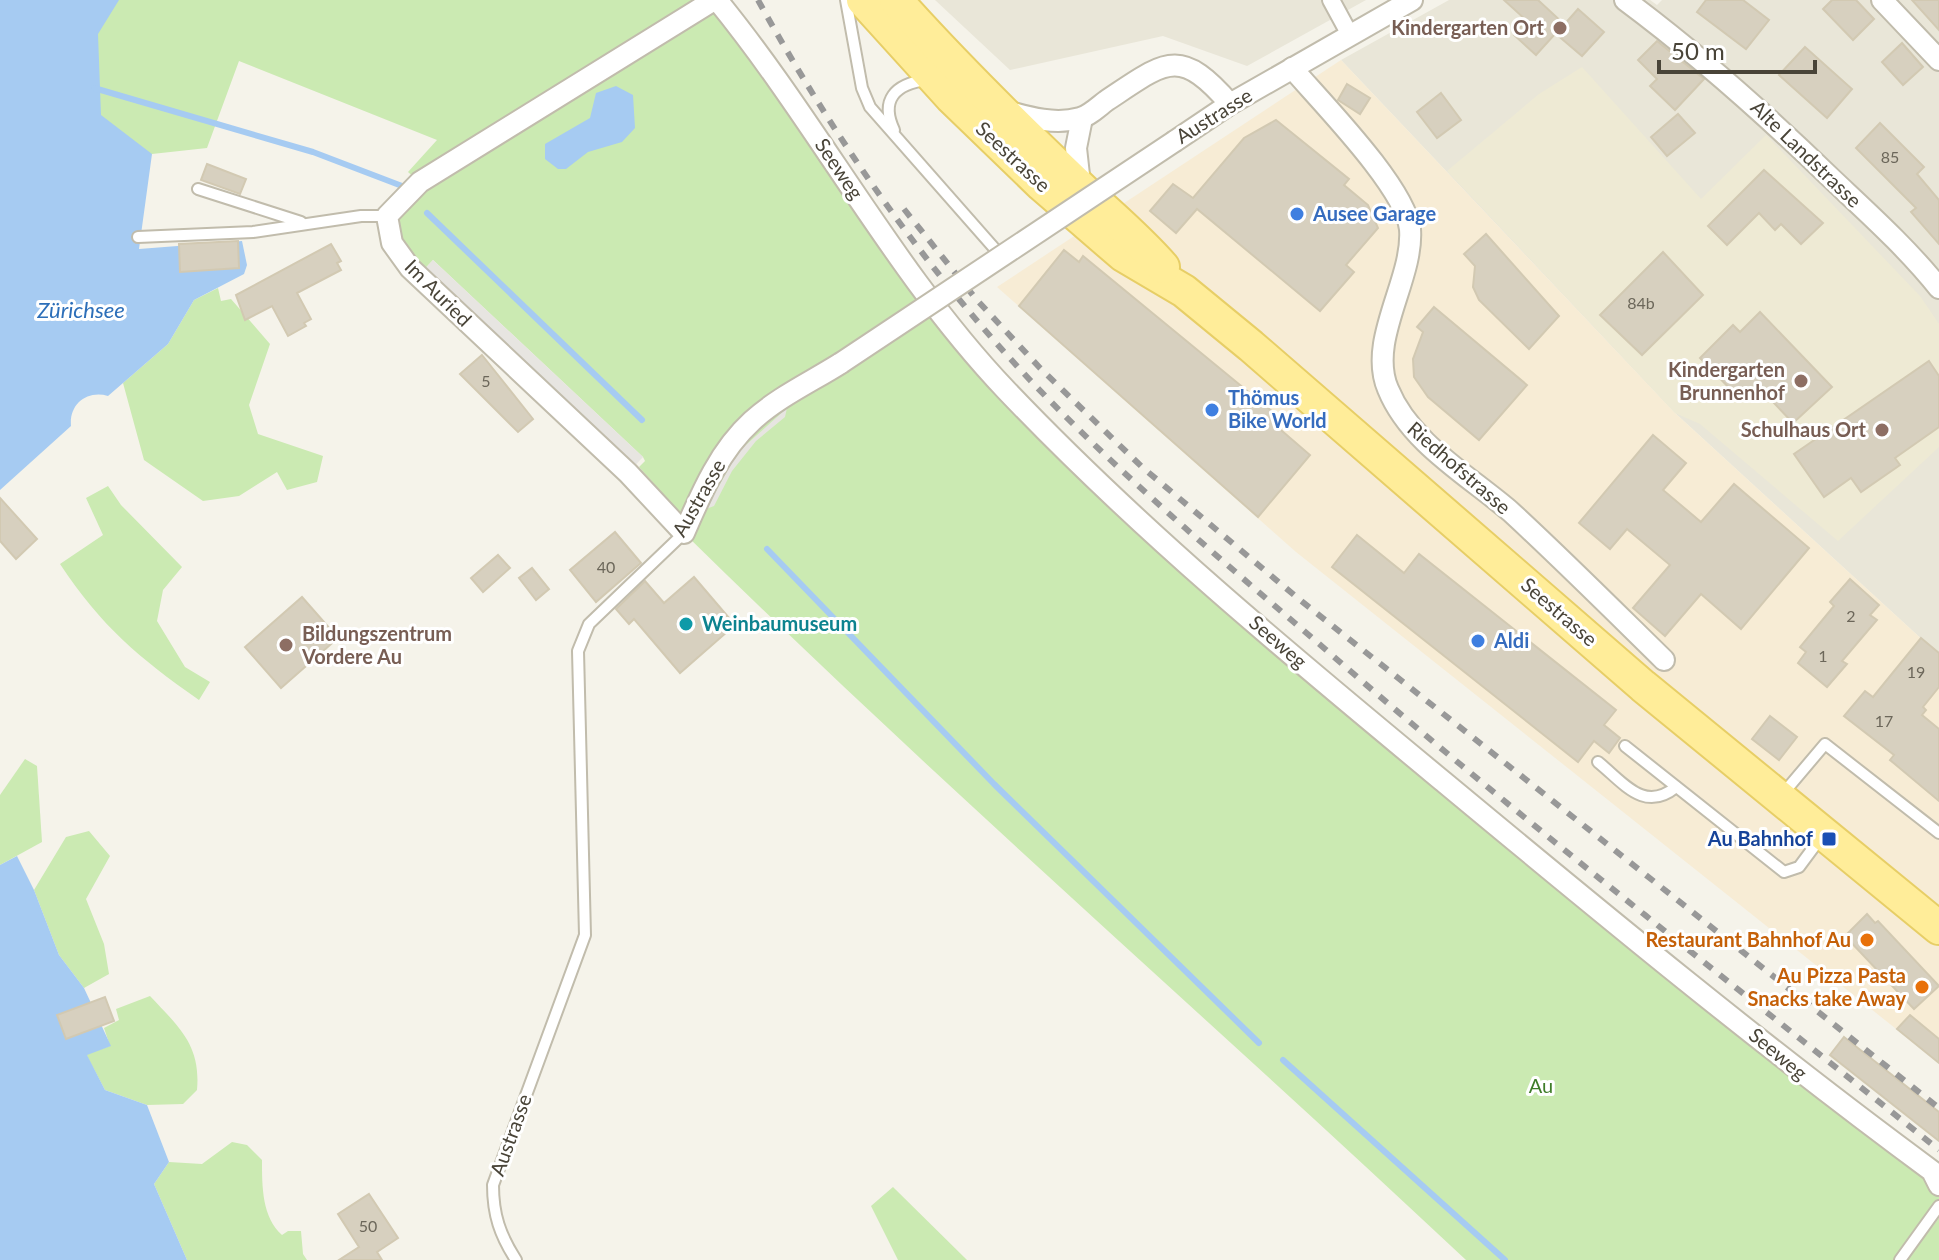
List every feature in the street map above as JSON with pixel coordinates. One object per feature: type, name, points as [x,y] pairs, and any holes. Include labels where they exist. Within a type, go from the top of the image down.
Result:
[{"type":"main road","name":"Seestrasse","points":[[863,0],[934,79],[1013,159],[1123,255],[1184,291]]},
{"type":"main road","name":"Seestrasse","points":[[896,0],[1081,188],[1137,237],[1184,291],[1388,462],[1643,686],[1939,928]]},
{"type":"street","points":[[387,216],[420,182],[715,0]]},
{"type":"street","name":"Seeweg","points":[[715,0],[754,46],[930,302],[1006,390],[1165,544],[1354,707],[1820,1088],[1932,1171],[1939,1185]]},
{"type":"street","points":[[1331,0],[1350,35]]},
{"type":"street","name":"Alte Landstrasse","points":[[1625,0],[1716,70],[1758,107],[1893,237],[1939,288]]},
{"type":"street","points":[[1882,0],[1939,60]]},
{"type":"street","name":"Austrasse","points":[[684,533],[703,487],[750,422],[776,402],[841,363],[1230,104],[1409,1]]},
{"type":"street","points":[[1001,109],[1047,121],[1082,118],[1148,74],[1175,65],[1195,69],[1230,104]]},
{"type":"street","name":"Riedhofstrasse","points":[[1292,68],[1400,197],[1410,228],[1408,266],[1392,306],[1385,344],[1386,385],[1404,420],[1512,513],[1664,660]]},
{"type":"street","points":[[1081,188],[1076,148],[1082,118]]},
{"type":"street","name":"Im Auried","points":[[387,216],[392,243],[410,268],[628,473],[684,533]]},
{"type":"lane","points":[[846,0],[862,88],[879,120],[897,136],[1002,257]]},
{"type":"lane","points":[[897,136],[888,109],[890,95],[899,87],[934,79]]},
{"type":"lane","points":[[198,189],[307,223]]},
{"type":"lane","points":[[138,237],[253,232],[307,223],[387,216]]},
{"type":"lane","name":"Austrasse","points":[[516,1260],[500,1233],[493,1209],[493,1185],[585,935],[578,651],[589,624],[684,533]]},
{"type":"lane","points":[[1780,798],[1825,744],[1939,833]]},
{"type":"lane","points":[[1625,746],[1784,872],[1799,867],[1823,835]]},
{"type":"lane","points":[[1598,762],[1640,795],[1653,800],[1664,797],[1676,787]]},
{"type":"lane","points":[[1900,1260],[1939,1206]]},
{"type":"shaded area","points":[[935,0],[1366,0],[1247,66],[1163,36],[1010,70]]},
{"type":"shaded area","points":[[1449,0],[1650,0],[1657,5],[1662,0],[1939,0],[1939,655],[1675,413],[1341,60]]},
{"type":"shaded area","points":[[1341,60],[1675,413],[1939,655],[1939,1063],[1296,552],[997,287]]},
{"type":"shaded area","points":[[1582,67],[1701,199],[1766,135],[1920,296],[1939,324],[1939,447],[1838,541],[1700,424],[1675,413],[1447,171],[1539,94]]},
{"type":"shaded area","points":[[433,260],[643,457],[628,473],[418,276]]},
{"type":"shaded area","points":[[787,408],[785,417],[756,441],[732,471],[714,506],[706,509],[738,452]]},
{"type":"green space","name":"Au","points":[[83,0],[717,0],[924,293],[1165,544],[1939,1185],[1939,1206],[1900,1260],[1466,1260],[974,809],[684,533],[688,522],[639,467],[645,461],[643,457],[433,260],[418,276],[387,216],[419,182],[408,172],[437,140],[239,61],[207,148],[152,154],[100,153]]},
{"type":"green space","points":[[218,288],[221,301],[231,299],[270,344],[249,405],[258,434],[323,456],[317,482],[287,490],[277,472],[239,496],[203,501],[144,460],[123,383],[168,344],[194,300]]},
{"type":"green space","points":[[108,486],[121,505],[182,567],[163,590],[157,621],[185,667],[210,682],[199,700],[122,640],[91,606],[60,564],[103,535],[86,498]]},
{"type":"green space","points":[[25,759],[37,766],[42,842],[0,865],[0,795]]},
{"type":"green space","points":[[89,831],[110,856],[86,899],[104,944],[109,974],[84,988],[59,955],[34,890],[66,837]]},
{"type":"green space","points":[[150,996],[170,1017],[192,1049],[197,1090],[183,1104],[147,1105],[105,1090],[86,1054],[110,1046],[104,1028],[119,1020],[116,1009]]},
{"type":"green space","points":[[232,1142],[247,1145],[262,1160],[263,1191],[270,1219],[282,1235],[288,1231],[301,1231],[303,1254],[307,1260],[187,1260],[154,1184],[169,1162],[202,1164]]},
{"type":"green space","points":[[893,1187],[967,1260],[898,1260],[871,1206]]},
{"type":"green space","points":[[1939,1218],[1939,1260],[1907,1260]]},
{"type":"water","name":"Zürichsee","points":[[0,0],[119,0],[98,34],[101,115],[152,154],[139,249],[242,241],[247,265],[244,274],[194,300],[168,344],[108,396],[93,395],[81,400],[73,411],[71,426],[0,490]]},
{"type":"water","points":[[616,86],[633,95],[635,128],[622,142],[588,152],[566,169],[558,169],[545,159],[545,144],[590,118],[596,93]]},
{"type":"water","points":[[17,856],[59,955],[84,988],[111,1046],[87,1055],[105,1090],[147,1105],[169,1162],[154,1184],[187,1260],[0,1260],[0,865]]},
{"type":"building","points":[[1504,0],[1538,0],[1564,24],[1536,55],[1514,35],[1526,20]]},
{"type":"building","points":[[1706,0],[1743,0],[1769,20],[1746,49],[1697,12]]},
{"type":"building","points":[[1832,0],[1856,0],[1874,19],[1853,40],[1823,9]]},
{"type":"building","points":[[1912,0],[1939,0],[1939,30]]},
{"type":"building","points":[[1578,9],[1604,32],[1582,56],[1556,34]]},
{"type":"building","points":[[1657,41],[1704,79],[1675,110],[1650,86],[1657,79],[1638,60]]},
{"type":"building","points":[[1902,43],[1923,67],[1903,85],[1882,62]]},
{"type":"building","points":[[1805,47],[1852,89],[1827,118],[1779,75]]},
{"type":"building","points":[[1347,84],[1370,98],[1360,114],[1338,100]]},
{"type":"building","points":[[1441,93],[1461,120],[1437,138],[1417,112]]},
{"type":"building","points":[[1678,114],[1695,133],[1667,156],[1651,137]]},
{"type":"building","name":"Ausee Garage","points":[[1276,120],[1349,179],[1344,185],[1368,205],[1378,228],[1346,265],[1354,272],[1320,311],[1197,209],[1176,233],[1150,211],[1173,184],[1193,198],[1244,138]]},
{"type":"building","points":[[1880,123],[1924,167],[1917,174],[1939,200],[1939,244],[1911,212],[1916,208],[1856,148]]},
{"type":"building","points":[[207,164],[246,179],[240,194],[201,180]]},
{"type":"building","points":[[1764,170],[1823,223],[1801,244],[1781,224],[1775,230],[1759,213],[1727,245],[1708,226]]},
{"type":"building","points":[[1486,234],[1559,316],[1529,349],[1479,300],[1473,287],[1475,266],[1464,254]]},
{"type":"building","points":[[238,241],[239,268],[180,272],[179,244]]},
{"type":"building","points":[[331,244],[341,261],[337,263],[341,270],[297,293],[311,319],[304,323],[306,326],[288,336],[272,306],[245,320],[236,295]]},
{"type":"building","points":[[1064,250],[1079,262],[1083,256],[1279,417],[1274,424],[1310,455],[1258,517],[1019,306]]},
{"type":"building","points":[[1663,252],[1703,295],[1642,355],[1600,315]]},
{"type":"building","points":[[1434,307],[1527,385],[1479,440],[1428,397],[1414,377],[1413,359],[1423,332],[1417,327]]},
{"type":"building","points":[[1760,312],[1832,387],[1793,423],[1756,384],[1740,399],[1700,358],[1733,325],[1740,332]]},
{"type":"building","points":[[482,355],[533,419],[518,432],[460,374]]},
{"type":"building","name":"Schulhaus Ort","points":[[1929,361],[1939,376],[1939,427],[1895,458],[1900,465],[1861,492],[1851,478],[1824,497],[1794,454]]},
{"type":"building","points":[[1653,435],[1686,463],[1663,490],[1701,522],[1734,484],[1809,548],[1741,629],[1701,594],[1665,636],[1633,608],[1670,565],[1627,529],[1610,549],[1579,523]]},
{"type":"building","points":[[0,498],[37,539],[16,559],[0,541]]},
{"type":"building","points":[[615,532],[641,563],[596,602],[570,570]]},
{"type":"building","name":"Aldi","points":[[1357,535],[1404,573],[1419,554],[1616,710],[1604,725],[1620,738],[1609,753],[1594,741],[1578,762],[1332,567]]},
{"type":"building","points":[[498,555],[510,568],[483,592],[471,578]]},
{"type":"building","points":[[532,568],[549,589],[536,600],[519,578]]},
{"type":"building","name":"Weinbaumuseum","points":[[694,577],[735,625],[680,673],[634,619],[629,624],[616,609],[645,581],[664,603]]},
{"type":"building","points":[[1850,579],[1879,605],[1870,615],[1877,620],[1842,661],[1847,664],[1827,687],[1798,663],[1806,652],[1800,647],[1834,606],[1830,602]]},
{"type":"building","points":[[302,597],[338,638],[281,688],[245,647]]},
{"type":"building","points":[[1921,638],[1939,653],[1939,687],[1923,707],[1926,710],[1922,715],[1939,729],[1939,801],[1890,760],[1894,755],[1844,716],[1865,691],[1873,697]]},
{"type":"building","points":[[1770,716],[1797,737],[1779,760],[1752,739]]},
{"type":"building","points":[[1867,914],[1875,923],[1878,921],[1939,986],[1914,1009],[1845,936]]},
{"type":"building","points":[[105,997],[114,1021],[66,1039],[57,1015]]},
{"type":"building","points":[[1910,1015],[1939,1039],[1939,1063],[1897,1029]]},
{"type":"building","points":[[1844,1037],[1939,1112],[1939,1141],[1830,1055]]},
{"type":"building","points":[[369,1194],[398,1238],[377,1252],[382,1260],[339,1260],[359,1247],[338,1214]]},
{"type":"waterway","points":[[94,88],[313,152],[402,186]]},
{"type":"waterway","points":[[427,213],[642,420]]},
{"type":"waterway","points":[[767,549],[994,784],[1259,1043]]},
{"type":"waterway","points":[[1283,1060],[1505,1260]]},
{"type":"railway","points":[[758,0],[817,101],[916,245],[990,336],[1064,415],[1211,551],[1400,714],[1939,1150]]},
{"type":"railway","points":[[904,209],[976,299],[1040,368],[1142,467],[1300,600],[1939,1108]]},
{"type":"place","name":"Kindergarten Ort","points":[[1560,28]]},
{"type":"place","name":"Ausee Garage","points":[[1297,214]]},
{"type":"place","name":"Kindergarten Brunnenhof","points":[[1801,381]]},
{"type":"place","name":"Thömus Bike World","points":[[1212,410]]},
{"type":"place","name":"Schulhaus Ort","points":[[1882,430]]},
{"type":"place","name":"Weinbaumuseum","points":[[686,624]]},
{"type":"place","name":"Aldi","points":[[1478,641]]},
{"type":"place","name":"Bildungszentrum Vordere Au","points":[[286,645]]},
{"type":"place","name":"Au Bahnhof","points":[[1829,839]]},
{"type":"place","name":"Restaurant Bahnhof Au","points":[[1867,940]]},
{"type":"place","name":"Au Pizza Pasta Snacks take Away","points":[[1922,987]]}]
